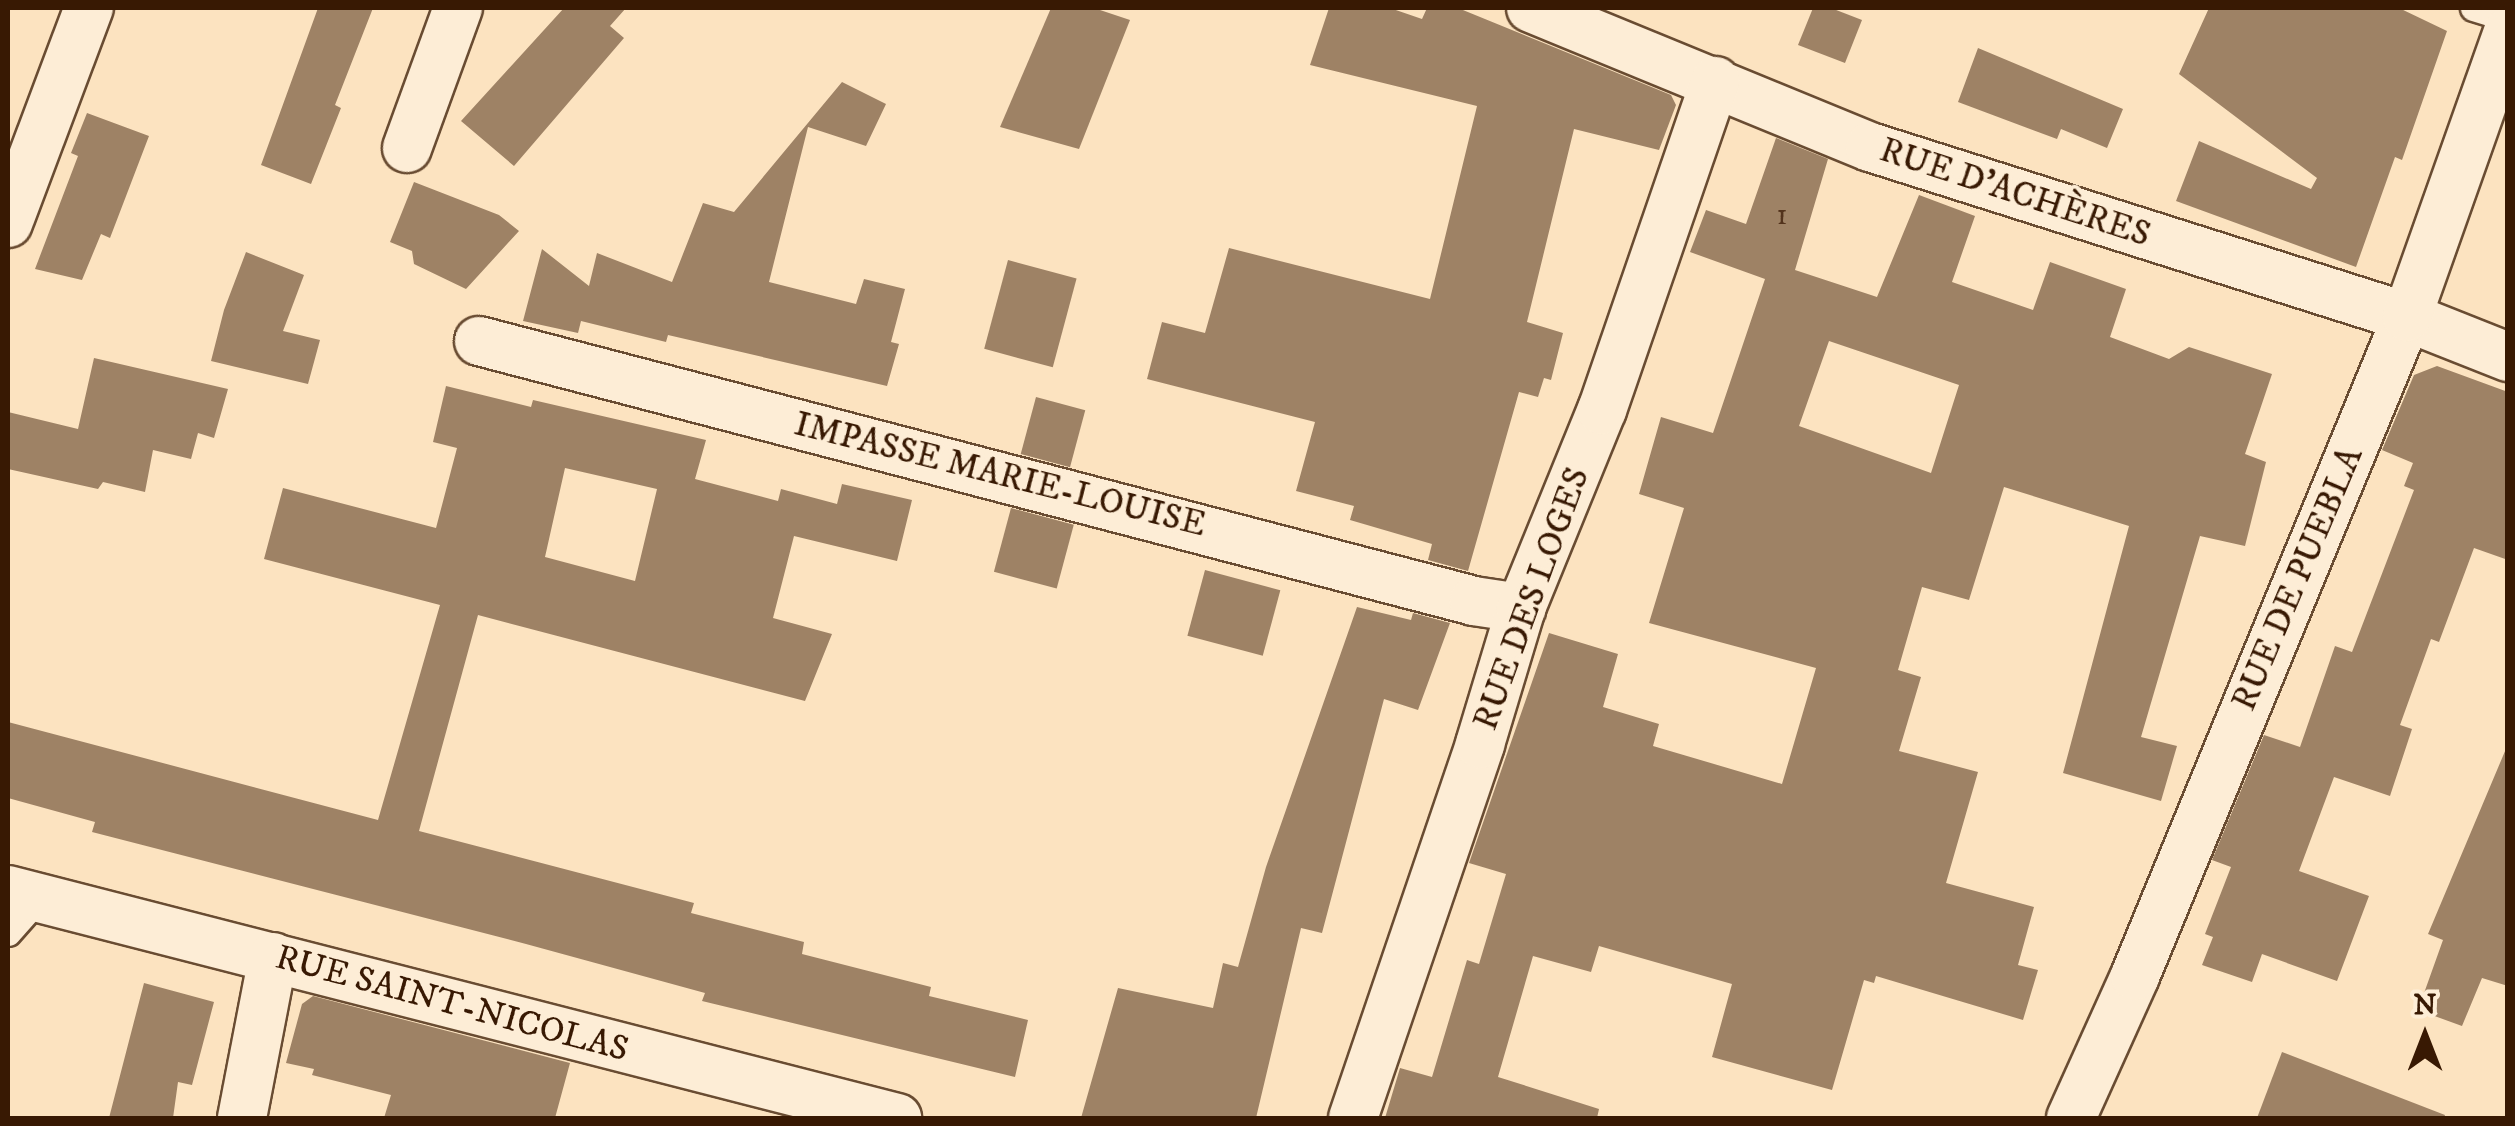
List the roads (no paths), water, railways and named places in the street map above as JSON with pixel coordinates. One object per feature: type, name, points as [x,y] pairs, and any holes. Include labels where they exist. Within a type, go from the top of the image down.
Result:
[{"type":"street","points":[[8,223],[89,8]]},
{"type":"street","points":[[407,148],[458,8]]},
{"type":"street","name":"RUE D'ACHÈRES","points":[[1531,8],[1870,147],[2408,318],[2508,357]]},
{"type":"street","name":"RUE DE PUEBLA","points":[[2072,1118],[2408,318],[2508,32]]},
{"type":"street","name":"RUE DES LOGES","points":[[1353,1118],[1480,744],[1521,608],[1602,410],[1715,81]]},
{"type":"street","name":"IMPASSE MARIE-LOUISE","points":[[479,341],[1474,600],[1521,608]]},
{"type":"street","name":"RUE SAINT-NICOLAS","points":[[23,894],[897,1118]]},
{"type":"street","points":[[242,1118],[273,957]]},
{"type":"lane","points":[[2473,8],[2508,19]]},
{"type":"lane","points":[[8,933],[23,894]]}]
